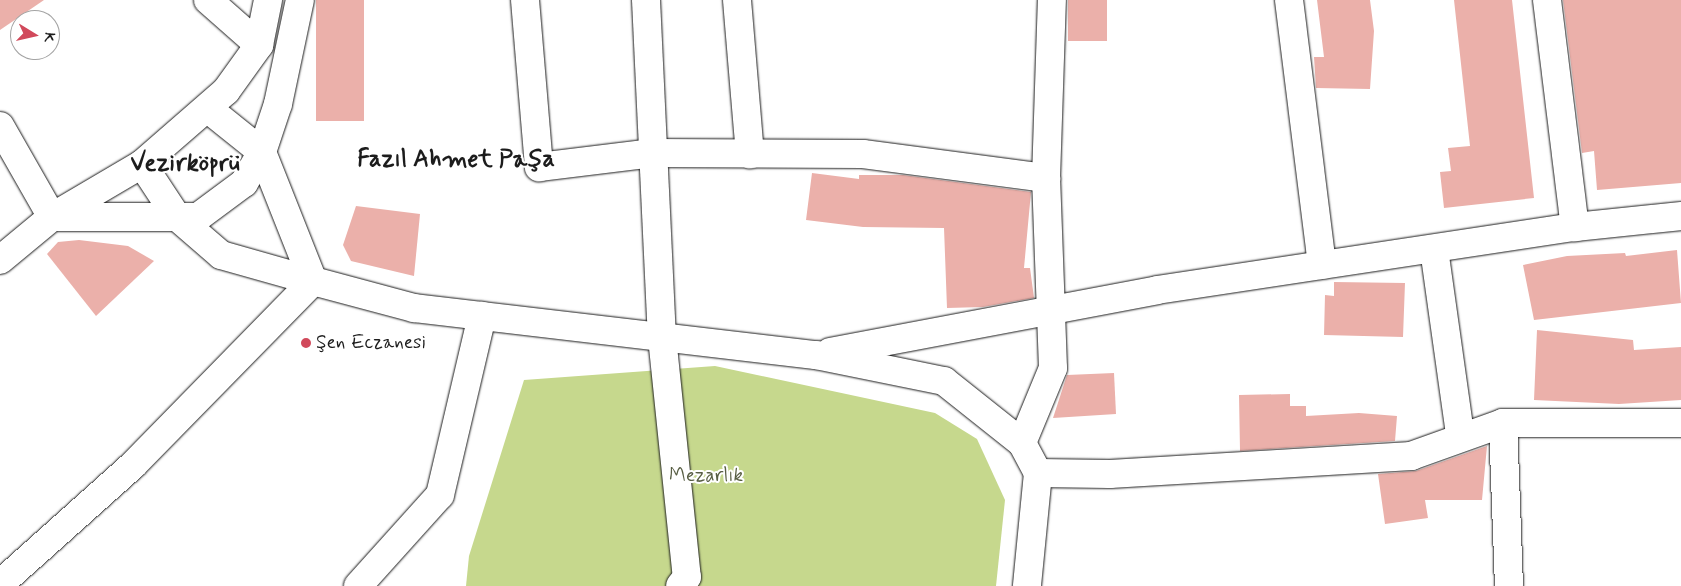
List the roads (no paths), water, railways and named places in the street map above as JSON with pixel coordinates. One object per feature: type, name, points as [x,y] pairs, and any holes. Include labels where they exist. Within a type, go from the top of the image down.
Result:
[{"type":"street","points":[[208,0],[259,44]]},
{"type":"street","points":[[0,260],[52,217],[142,164],[226,91],[259,44],[268,0]]},
{"type":"street","points":[[52,217],[198,217],[244,183],[262,152],[278,104],[300,0]]},
{"type":"street","points":[[525,0],[538,167],[654,153],[863,154],[1046,178]]},
{"type":"street","points":[[646,0],[662,337],[687,577],[680,586]]},
{"type":"street","points":[[737,0],[750,154]]},
{"type":"street","points":[[1022,443],[1053,368],[1048,310],[1046,178],[1053,50],[1052,0]]},
{"type":"street","points":[[1289,0],[1322,265]]},
{"type":"street","points":[[1547,0],[1575,227]]},
{"type":"street","points":[[207,108],[262,152],[313,282]]},
{"type":"street","points":[[0,126],[52,217]]},
{"type":"street","points":[[142,164],[176,217],[221,255],[313,282],[414,308],[816,354],[944,381],[1022,443],[1038,473],[1027,586]]},
{"type":"street","points":[[816,354],[1157,290],[1575,227],[1681,216]]},
{"type":"street","points":[[1434,249],[1460,435]]},
{"type":"street","points":[[0,584],[133,465],[313,282]]},
{"type":"street","points":[[358,586],[440,495],[482,316]]},
{"type":"street","points":[[1503,423],[1508,586]]},
{"type":"street","points":[[1038,473],[1110,474],[1411,456],[1460,435],[1503,423],[1681,423]]},
{"type":"place","name":"Şen Eczanesi","points":[[306,343]]},
{"type":"district","name":"Fazıl Ahmet Paşa","points":[[456,160]]},
{"type":"district","name":"Vezirköprü","points":[[185,164]]},
{"type":"park label","name":"Mezarlık","points":[[706,476]]}]
